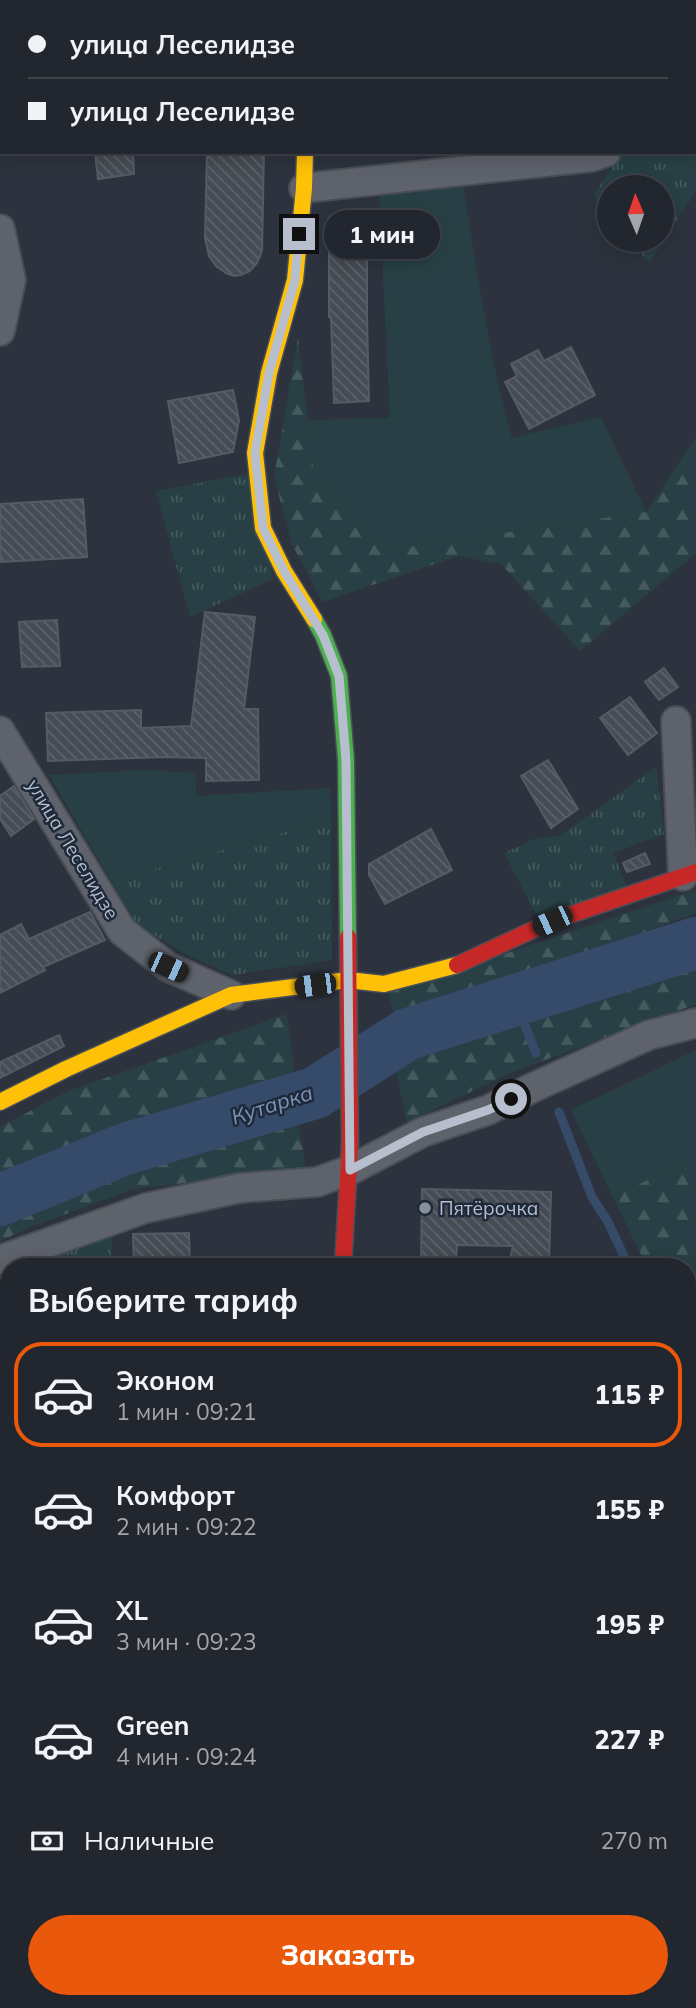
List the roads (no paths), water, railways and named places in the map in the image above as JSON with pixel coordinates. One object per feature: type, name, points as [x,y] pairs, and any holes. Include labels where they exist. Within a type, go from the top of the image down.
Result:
[{"type":"street","points":[[305,154],[295,280],[269,373],[255,453],[263,528],[284,571],[323,635],[339,676],[346,760],[350,1157],[344,1258]]},
{"type":"street","points":[[304,188],[598,154]]},
{"type":"street","points":[[0,229],[11,281],[0,331]]},
{"type":"street","points":[[0,1102],[66,1069],[231,995],[348,980],[384,984],[452,967],[552,921],[689,874],[676,721]]},
{"type":"street","name":"улица Леселидзе","points":[[0,731],[122,931],[168,967],[231,995]]},
{"type":"street","points":[[6,1258],[146,1208],[240,1188],[317,1182],[350,1157],[488,1110],[649,1035],[696,1023]]},
{"type":"waterway","name":"Кутарка","points":[[0,1200],[125,1149],[315,1093],[408,1034],[696,943]]},
{"type":"waterway","points":[[515,1000],[536,1053]]},
{"type":"waterway","points":[[559,1112],[592,1197],[608,1222],[625,1258]]},
{"type":"place","name":"Пятёрочка","points":[[425,1208]]}]
